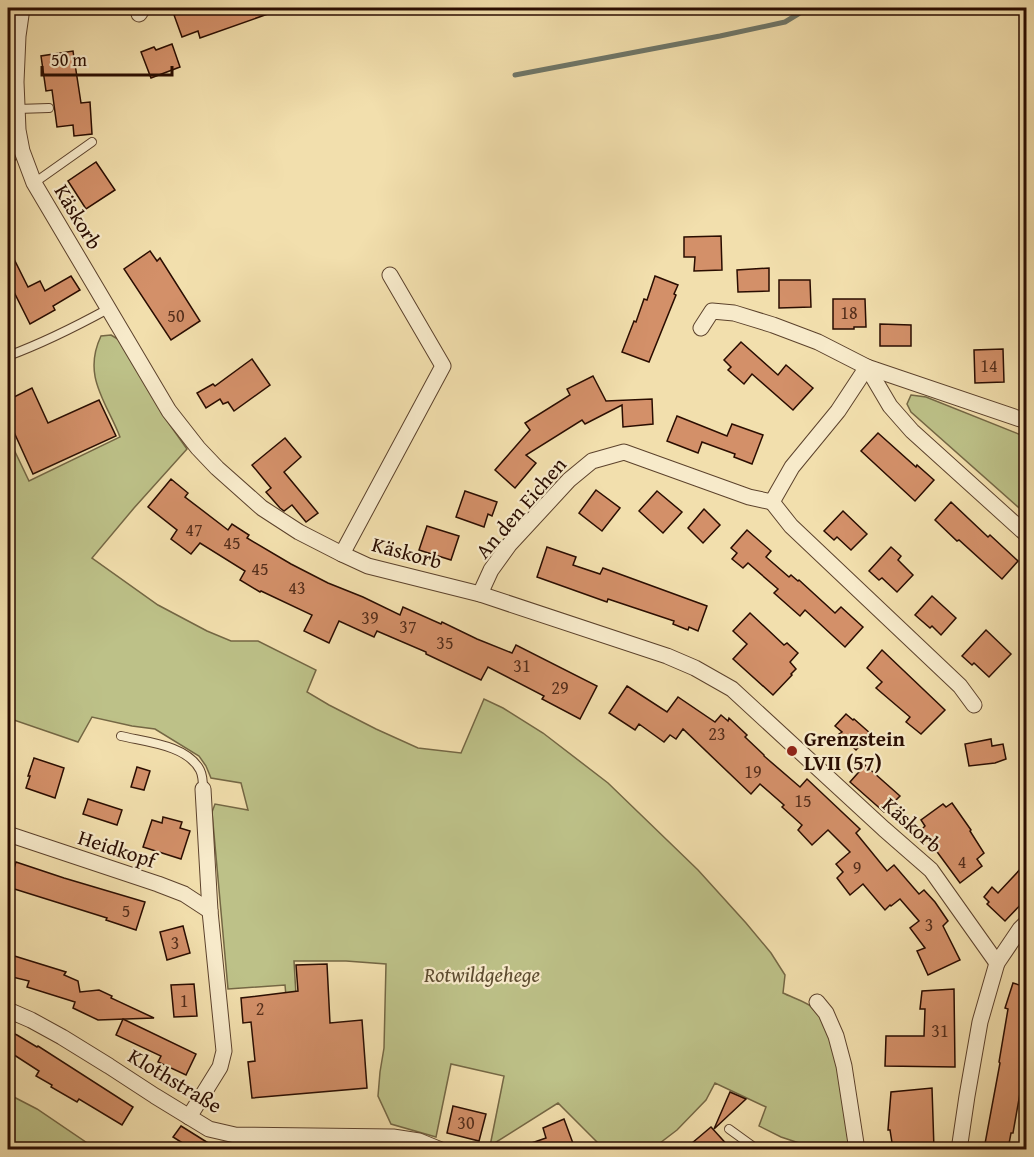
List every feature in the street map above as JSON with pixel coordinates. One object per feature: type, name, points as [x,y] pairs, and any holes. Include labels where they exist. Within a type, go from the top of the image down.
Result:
[{"type":"street","name":"Käskorb","points":[[22,8],[18,36],[14,114],[22,151],[34,183],[169,411],[217,468],[262,508],[299,532],[368,566],[480,594],[668,656],[732,689],[931,870],[997,963]]},
{"type":"street","points":[[342,554],[443,366],[390,275]]},
{"type":"street","points":[[701,327],[712,311],[734,313],[818,342],[867,368],[1026,421]]},
{"type":"street","points":[[867,368],[838,411],[792,467],[772,502],[791,526],[960,686],[974,705]]},
{"type":"street","points":[[867,368],[890,406],[912,431],[1026,534]]},
{"type":"street","name":"An den Eichen","points":[[480,594],[491,570],[509,545],[569,480],[592,461],[624,452],[749,497],[772,502]]},
{"type":"street","points":[[189,1117],[220,1067],[224,1051],[210,911],[203,789]]},
{"type":"street","name":"Heidkopf","points":[[8,834],[158,884],[184,894],[210,911]]},
{"type":"street","points":[[959,1149],[980,1022],[997,963],[1026,923]]},
{"type":"street","points":[[817,1002],[826,1013],[836,1036],[844,1066],[857,1149]]},
{"type":"street","name":"Klothstraße","points":[[8,1010],[62,1037],[209,1130],[235,1135],[393,1137],[419,1141],[441,1149]]},
{"type":"lane","points":[[14,114],[49,108]]},
{"type":"lane","points":[[34,183],[92,142]]},
{"type":"lane","points":[[8,356],[64,333],[108,309]]},
{"type":"lane","points":[[121,736],[177,749],[194,760],[202,773],[203,789]]},
{"type":"lane","points":[[729,1129],[758,1149]]},
{"type":"green space","points":[[8,76],[11,76],[17,159],[8,164]]},
{"type":"green space","name":"Rotwildgehege","points":[[111,335],[121,341],[165,418],[187,449],[92,558],[158,605],[207,631],[231,641],[258,641],[316,670],[307,692],[376,729],[418,748],[461,753],[484,699],[543,733],[608,783],[698,870],[771,953],[785,975],[783,993],[813,1007],[824,1022],[831,1037],[840,1076],[849,1149],[817,1149],[781,1137],[759,1126],[766,1107],[715,1083],[706,1100],[677,1130],[652,1149],[604,1149],[558,1103],[490,1146],[504,1076],[451,1064],[436,1137],[391,1124],[378,1096],[384,1048],[386,964],[294,961],[298,1029],[289,1030],[285,985],[228,989],[212,812],[215,804],[248,810],[241,783],[211,778],[199,756],[155,729],[92,717],[78,742],[8,718],[8,437],[29,481],[120,437],[95,376],[96,350],[101,336]]},
{"type":"green space","points":[[911,395],[926,397],[1026,437],[1026,514],[911,412],[907,404]]},
{"type":"green space","points":[[8,1094],[37,1109],[96,1149],[8,1149]]},
{"type":"building","points":[[189,8],[282,9],[200,38],[198,31],[182,37],[174,15]]},
{"type":"building","points":[[172,44],[180,67],[151,78],[141,52],[154,47],[156,50]]},
{"type":"building","points":[[73,51],[81,103],[90,102],[92,134],[74,136],[73,125],[57,127],[52,90],[46,91],[41,56]]},
{"type":"building","points":[[96,162],[115,190],[86,209],[68,181]]},
{"type":"building","points":[[721,236],[722,270],[694,271],[695,257],[684,257],[684,237]]},
{"type":"building","points":[[8,247],[28,287],[40,281],[45,291],[71,276],[80,290],[53,306],[55,310],[30,324],[8,280]]},
{"type":"building","points":[[150,251],[157,261],[160,258],[200,321],[171,340],[124,269]]},
{"type":"building","points":[[769,268],[769,291],[738,292],[737,270]]},
{"type":"building","points":[[655,276],[678,285],[649,362],[622,352],[644,299],[647,300]]},
{"type":"building","points":[[779,280],[810,280],[811,307],[779,308]]},
{"type":"building","points":[[833,299],[865,299],[866,327],[833,329]]},
{"type":"building","points":[[880,324],[911,325],[911,346],[880,346]]},
{"type":"building","points":[[741,342],[778,375],[786,365],[813,388],[793,410],[752,374],[744,384],[728,370],[731,367],[724,360]]},
{"type":"building","points":[[1003,349],[1004,382],[975,383],[974,350]]},
{"type":"building","points":[[252,359],[270,385],[234,411],[228,402],[223,404],[220,399],[206,408],[197,393],[213,384],[215,386]]},
{"type":"building","points":[[593,376],[606,401],[652,399],[653,424],[623,427],[622,405],[585,424],[582,420],[526,455],[536,463],[515,488],[495,470],[530,430],[525,423],[570,395],[567,389]]},
{"type":"building","points":[[32,388],[48,423],[99,400],[116,436],[33,474],[8,419],[8,400]]},
{"type":"building","points":[[677,416],[727,436],[732,424],[763,435],[752,464],[734,457],[735,454],[702,442],[698,453],[667,441]]},
{"type":"building","points":[[878,433],[934,480],[915,501],[861,451]]},
{"type":"building","points":[[285,438],[301,457],[284,472],[318,513],[306,522],[292,505],[284,511],[280,508],[266,492],[271,488],[252,465]]},
{"type":"building","points":[[171,479],[188,493],[185,497],[228,530],[232,524],[249,535],[247,538],[328,583],[400,615],[403,607],[512,653],[516,645],[597,686],[580,719],[542,699],[544,696],[488,667],[481,680],[426,652],[377,631],[374,637],[339,621],[329,643],[304,631],[312,615],[260,592],[240,580],[245,571],[200,543],[191,554],[171,539],[177,530],[148,507]]},
{"type":"building","points":[[596,490],[620,508],[602,531],[579,513]]},
{"type":"building","points":[[465,491],[497,502],[492,516],[488,514],[484,527],[456,517]]},
{"type":"building","points":[[657,491],[682,512],[663,533],[639,511]]},
{"type":"building","points":[[951,502],[988,537],[990,535],[1018,561],[1002,579],[935,520]]},
{"type":"building","points":[[704,509],[720,525],[703,543],[688,528]]},
{"type":"building","points":[[843,511],[867,534],[851,550],[837,537],[834,540],[824,531]]},
{"type":"building","points":[[427,526],[459,536],[451,560],[419,550]]},
{"type":"building","points":[[747,530],[771,551],[766,557],[789,577],[791,575],[799,580],[835,613],[841,607],[863,627],[845,647],[805,610],[800,616],[774,593],[778,589],[748,563],[743,568],[732,559],[737,553],[731,548]]},
{"type":"building","points":[[547,547],[576,557],[573,565],[600,574],[603,568],[707,606],[698,631],[689,627],[688,630],[673,624],[674,621],[608,599],[607,602],[537,577]]},
{"type":"building","points":[[891,547],[901,556],[898,560],[913,575],[897,592],[882,578],[879,580],[869,571]]},
{"type":"building","points":[[932,596],[956,618],[941,635],[915,615]]},
{"type":"building","points":[[750,613],[784,645],[787,643],[798,653],[790,662],[796,669],[773,695],[733,659],[747,644],[733,631]]},
{"type":"building","points":[[986,630],[1011,654],[989,677],[974,663],[972,665],[962,656]]},
{"type":"building","points":[[882,650],[945,710],[921,734],[906,722],[910,717],[876,688],[882,682],[867,668]]},
{"type":"building","points":[[627,686],[667,712],[678,697],[715,722],[721,715],[728,721],[729,718],[764,756],[800,787],[807,779],[860,829],[856,833],[887,871],[894,865],[919,894],[924,890],[935,902],[948,921],[943,926],[960,960],[928,975],[917,951],[925,948],[910,928],[919,921],[900,899],[885,910],[863,884],[850,895],[837,878],[843,872],[836,864],[850,852],[828,830],[812,845],[798,830],[802,825],[782,807],[784,805],[760,784],[751,794],[683,729],[676,739],[670,735],[664,742],[639,724],[635,730],[609,713]]},
{"type":"building","points":[[846,714],[871,734],[856,750],[839,734],[842,732],[835,726]]},
{"type":"building","points":[[991,739],[992,746],[1003,744],[1006,759],[995,763],[969,766],[965,744]]},
{"type":"building","points":[[34,758],[64,768],[55,798],[26,788]]},
{"type":"building","points":[[865,765],[900,796],[884,812],[850,782]]},
{"type":"building","points":[[137,767],[150,771],[144,790],[131,787]]},
{"type":"building","points":[[88,799],[122,810],[117,825],[83,814]]},
{"type":"building","points":[[952,803],[984,853],[977,859],[982,866],[960,883],[921,830],[925,826],[921,820],[943,804],[946,807]]},
{"type":"building","points":[[163,817],[182,822],[180,828],[190,831],[181,859],[143,847],[152,820],[162,823]]},
{"type":"building","points":[[16,862],[145,902],[136,930],[106,920],[107,918],[8,887]]},
{"type":"building","points":[[1026,863],[1026,899],[1005,921],[987,904],[989,902],[984,897],[992,887],[998,893]]},
{"type":"building","points":[[183,926],[190,953],[167,960],[160,932]]},
{"type":"building","points":[[8,954],[66,972],[64,975],[78,981],[80,992],[99,990],[154,1018],[98,1020],[73,1008],[75,1002],[27,987],[29,981],[8,976]]},
{"type":"building","points":[[327,964],[330,1023],[362,1020],[367,1088],[252,1098],[248,1062],[255,1061],[251,1022],[243,1023],[241,998],[298,991],[296,965]]},
{"type":"building","points":[[1013,983],[1026,987],[1026,1047],[1022,1082],[1008,1149],[984,1149],[1000,1063],[1008,1009],[1005,1008]]},
{"type":"building","points":[[194,984],[197,1016],[174,1017],[171,985]]},
{"type":"building","points":[[954,989],[955,1067],[885,1066],[886,1036],[924,1036],[925,1009],[920,1009],[922,991]]},
{"type":"building","points":[[123,1019],[196,1054],[186,1075],[158,1062],[161,1056],[116,1035]]},
{"type":"building","points":[[8,1031],[38,1046],[133,1107],[122,1125],[79,1099],[77,1102],[36,1076],[39,1071],[8,1051]]},
{"type":"building","points":[[932,1088],[934,1149],[893,1149],[890,1130],[888,1130],[891,1092]]},
{"type":"building","points":[[730,1092],[746,1099],[714,1129]]},
{"type":"building","points":[[453,1106],[486,1114],[479,1141],[447,1133]]},
{"type":"building","points":[[564,1119],[574,1146],[566,1149],[521,1149],[520,1147],[546,1138],[543,1128]]},
{"type":"building","points":[[181,1126],[218,1149],[192,1149],[173,1137]]},
{"type":"building","points":[[711,1127],[731,1149],[685,1149]]},
{"type":"waterway","points":[[515,75],[785,22],[808,8]]},
{"type":"place","name":"Grenzstein LVII (57)","points":[[792,751]]}]
